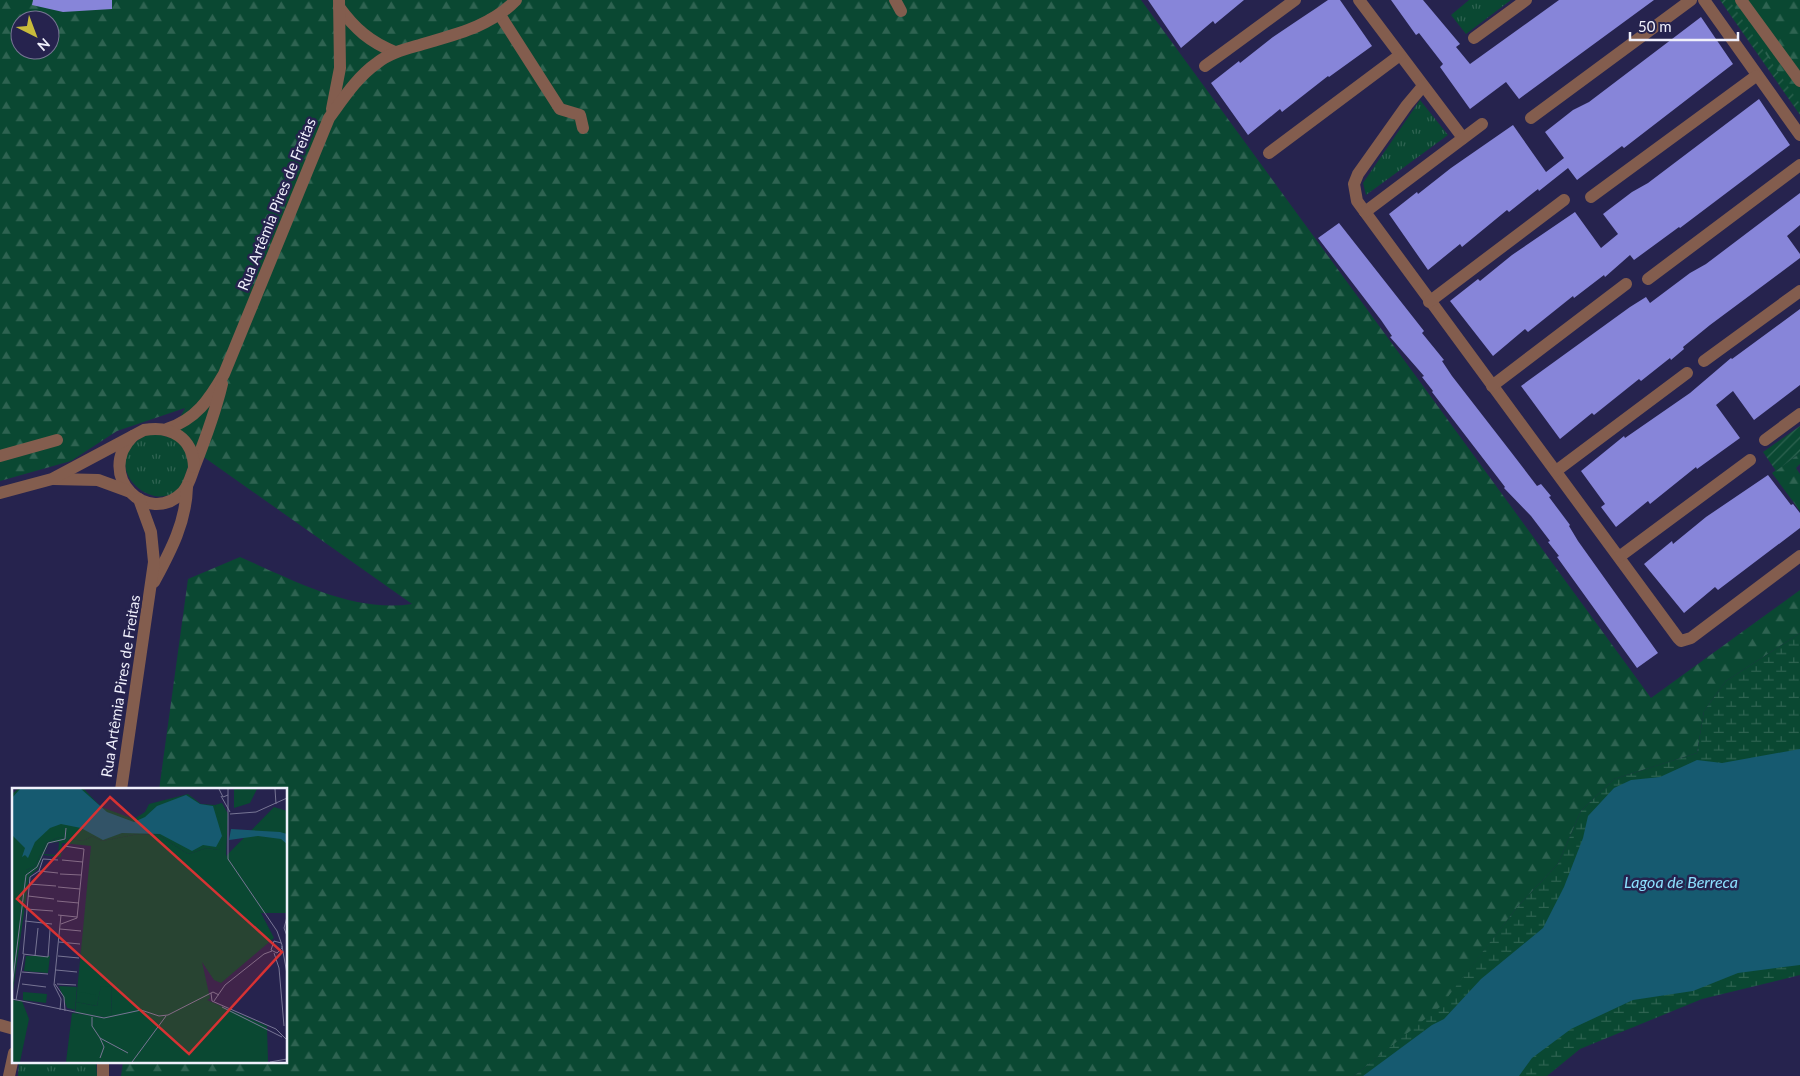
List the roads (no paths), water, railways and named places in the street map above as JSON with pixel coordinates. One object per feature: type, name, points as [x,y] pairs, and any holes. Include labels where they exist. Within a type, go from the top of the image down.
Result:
[{"type":"street","name":"Rua Artêmia Pires de Freitas","points":[[224,374],[329,118],[362,76],[377,62],[395,52],[479,27],[500,15],[516,0]]},
{"type":"street","points":[[1205,66],[1295,0]]},
{"type":"street","points":[[1359,0],[1464,138]]},
{"type":"street","points":[[1474,38],[1526,0]]},
{"type":"street","points":[[1531,118],[1691,0]]},
{"type":"street","points":[[1704,0],[1756,76],[1800,134]]},
{"type":"street","points":[[1742,0],[1800,81]]},
{"type":"street","points":[[339,4],[361,33],[379,46],[395,52]]},
{"type":"street","points":[[329,118],[337,90],[340,68],[339,4]]},
{"type":"street","points":[[500,15],[560,109],[580,115],[583,128]]},
{"type":"street","points":[[1268,153],[1400,55]]},
{"type":"street","points":[[1592,197],[1756,76]]},
{"type":"street","points":[[1423,86],[1407,104],[1358,174],[1354,184],[1354,194],[1430,302],[1681,640],[1692,638],[1800,556]]},
{"type":"street","points":[[1365,212],[1482,124]]},
{"type":"street","points":[[1648,279],[1800,165]]},
{"type":"street","points":[[1430,302],[1564,200]]},
{"type":"street","points":[[1492,386],[1626,284]]},
{"type":"street","points":[[1704,361],[1800,291]]},
{"type":"street","points":[[1556,471],[1687,372]]},
{"type":"street","points":[[0,493],[52,479],[144,430],[167,429],[179,424],[196,413],[209,399],[224,374]]},
{"type":"street","points":[[152,587],[181,526],[187,501],[187,487],[214,418],[224,374]]},
{"type":"street","points":[[1765,440],[1800,414]]},
{"type":"street","points":[[167,429],[180,436],[189,446],[194,468]]},
{"type":"street","points":[[132,436],[122,450],[118,467],[123,484],[133,495],[151,532],[154,555],[152,587]]},
{"type":"street","points":[[0,456],[57,440]]},
{"type":"street","points":[[1619,558],[1750,460]]},
{"type":"street","points":[[52,479],[98,480],[156,503],[174,499],[187,487]]},
{"type":"street","name":"Rua Artêmia Pires de Freitas","points":[[121,788],[152,587]]},
{"type":"street","points":[[9,1076],[12,1062]]},
{"type":"water","name":"Lagoa de Berreca","points":[[1800,749],[1800,965],[1738,973],[1693,991],[1633,1000],[1571,1029],[1532,1058],[1519,1076],[1363,1076],[1432,1025],[1444,1019],[1481,979],[1543,928],[1564,887],[1583,838],[1588,816],[1614,788],[1631,780],[1660,777],[1697,760],[1722,763]]}]
